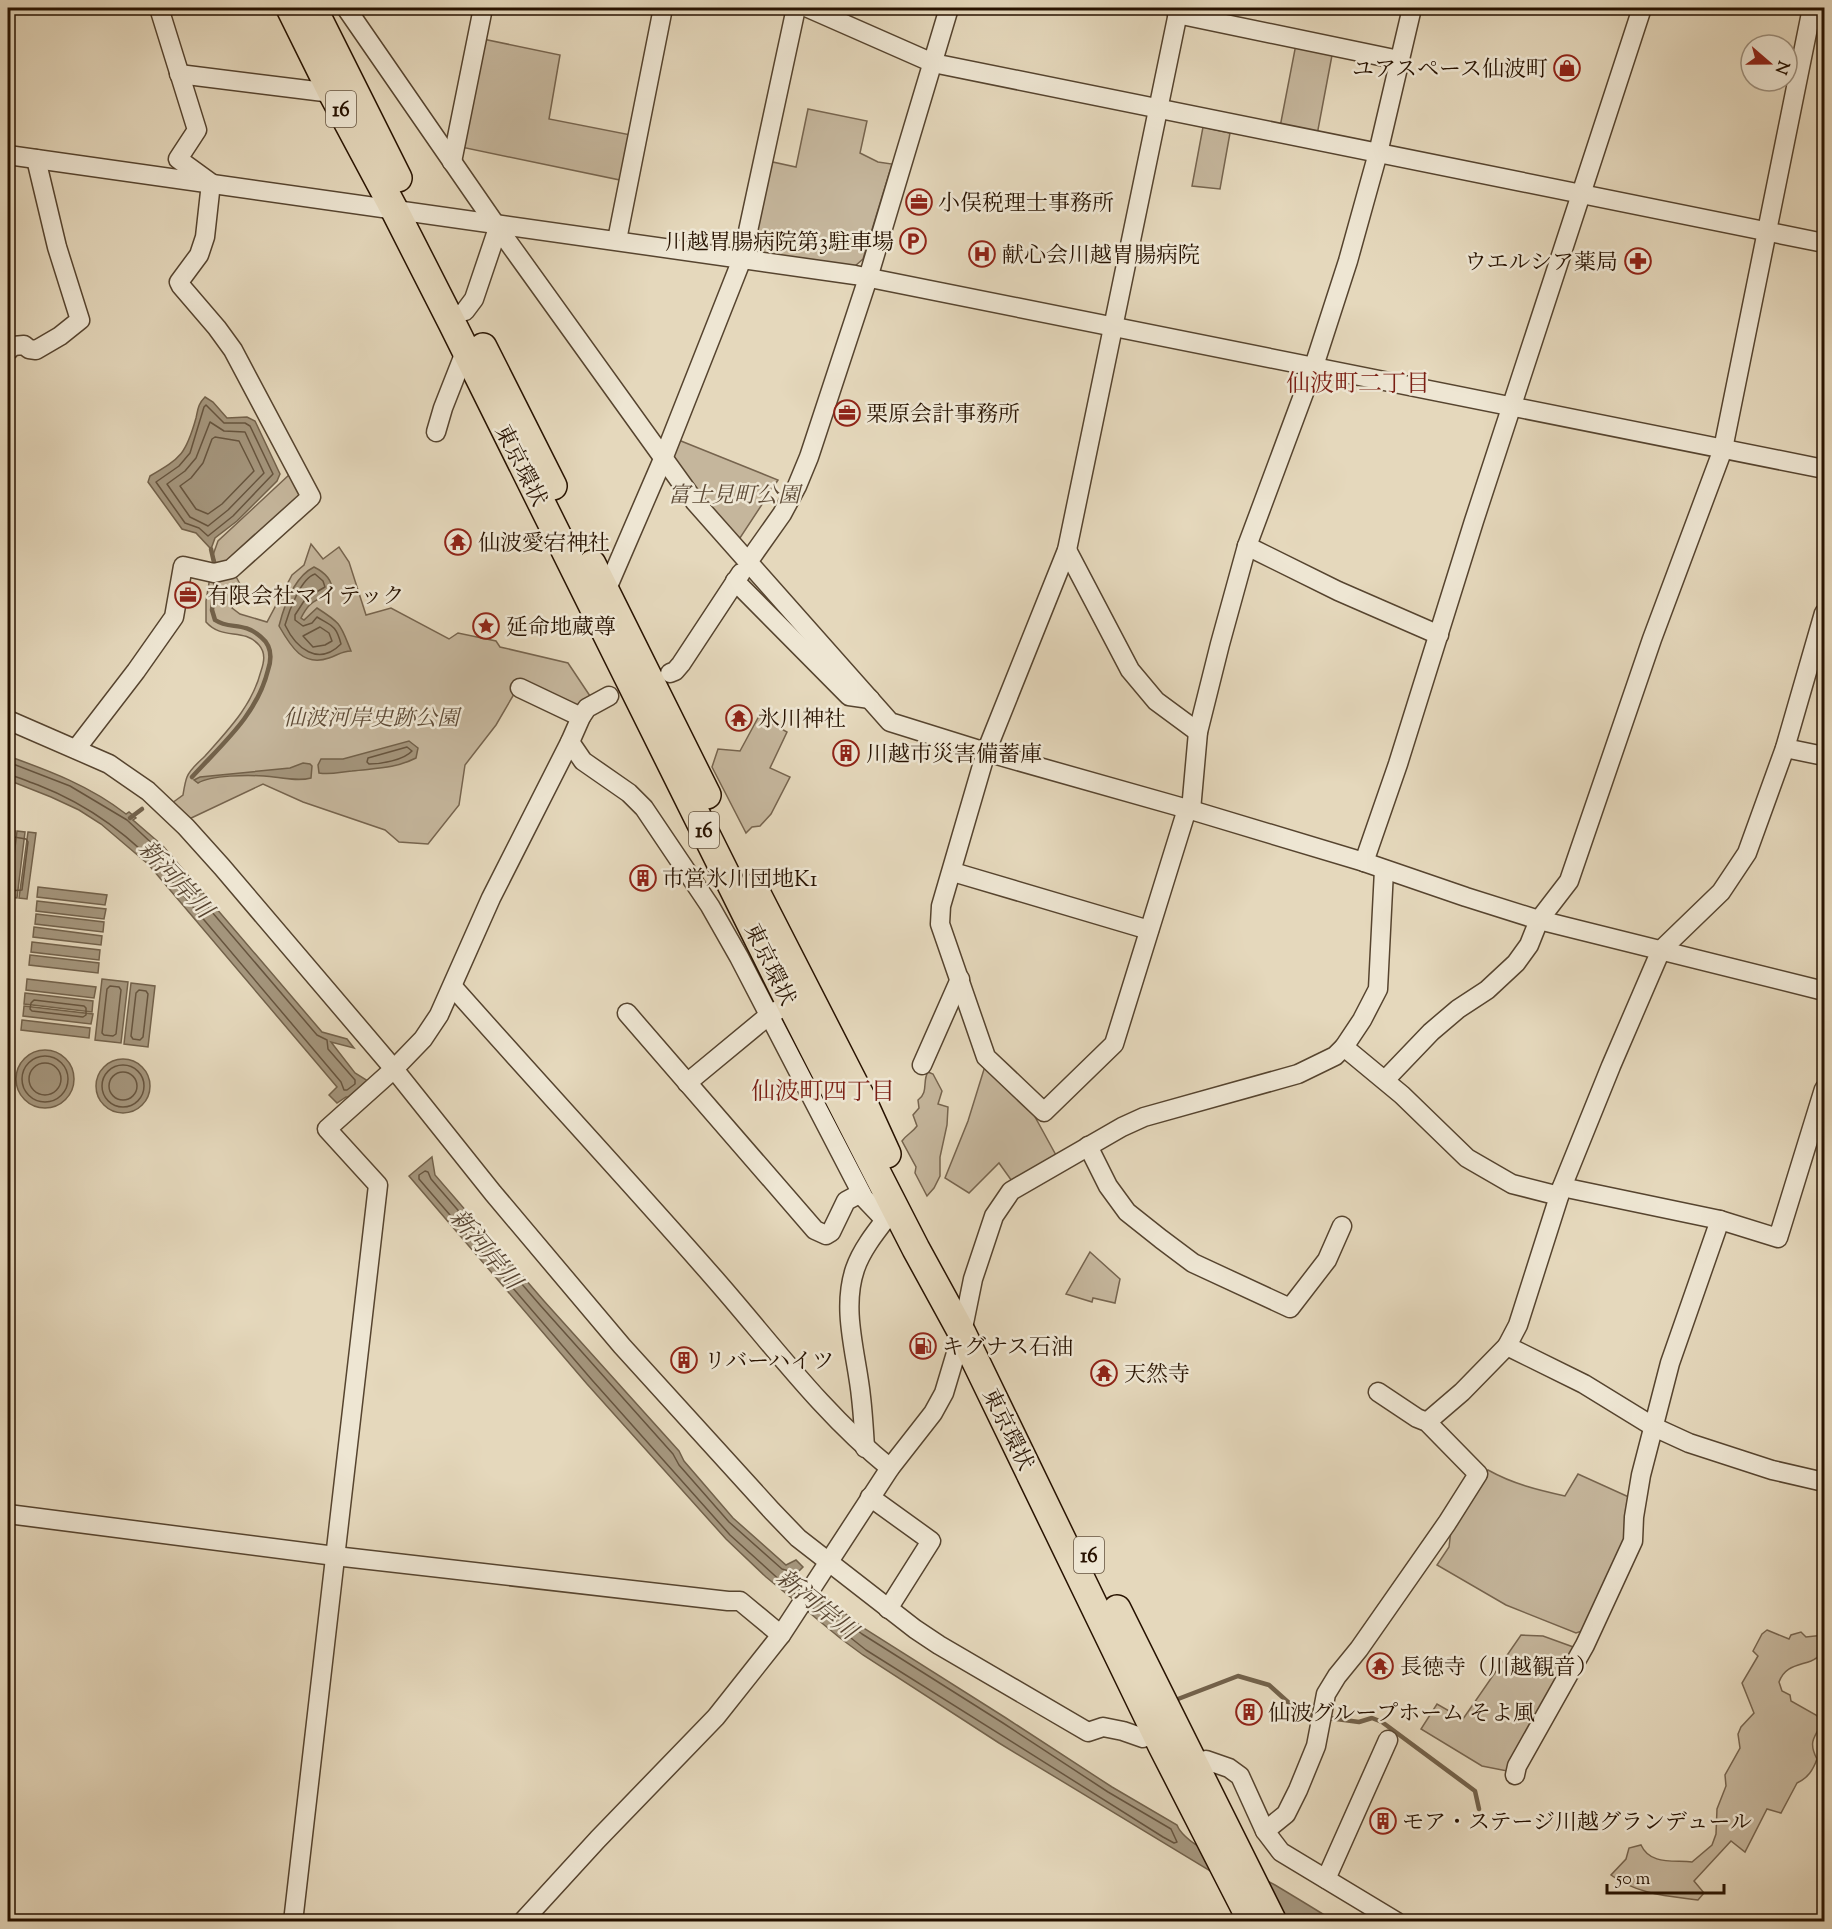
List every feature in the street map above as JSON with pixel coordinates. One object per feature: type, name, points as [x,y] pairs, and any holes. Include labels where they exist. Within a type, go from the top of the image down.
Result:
[{"type":"highway","name":"東京環状","points":[[290,8],[332,93],[465,311],[861,1097],[964,1324],[1177,1774],[1252,1922]]},
{"type":"highway","name":"東京環状","points":[[313,8],[465,352],[779,1009],[890,1214],[964,1324],[1025,1425],[1037,1453],[1274,1922]]},
{"type":"street","points":[[159,8],[197,130],[178,159],[211,183]]},
{"type":"street","points":[[346,8],[496,226],[663,459],[719,531],[890,722],[1364,862],[1539,920],[1824,992]]},
{"type":"street","points":[[452,162],[483,8]]},
{"type":"street","points":[[617,240],[663,8]]},
{"type":"street","points":[[606,591],[663,459],[742,259],[796,8]]},
{"type":"street","points":[[808,8],[933,63],[1824,243]]},
{"type":"street","points":[[753,555],[782,514],[801,476],[868,278],[949,8]]},
{"type":"street","points":[[1400,60],[1178,11],[1067,550],[986,752],[941,906],[940,924],[986,1057],[1044,1112],[1114,1044],[1189,809],[1198,732],[1248,546],[1314,366],[1348,261],[1378,153],[1400,60],[1412,8]]},
{"type":"street","points":[[1364,862],[1402,753],[1642,8]]},
{"type":"street","points":[[1385,1080],[1431,1032],[1458,1009],[1486,990],[1516,963],[1529,945],[1539,920],[1569,881],[1652,639],[1724,449],[1812,8]]},
{"type":"street","points":[[179,74],[332,93]]},
{"type":"street","points":[[8,155],[496,226],[617,240],[868,278],[1824,469]]},
{"type":"street","points":[[8,351],[13,345],[24,345],[36,350],[60,336],[80,320],[57,247],[36,159]]},
{"type":"street","points":[[76,749],[136,671],[174,616],[179,558],[214,573],[231,569],[311,497],[233,350],[179,282],[199,255],[205,237],[211,183]]},
{"type":"street","points":[[465,311],[474,299],[496,226]]},
{"type":"street","points":[[436,432],[465,352]]},
{"type":"street","points":[[1248,546],[1338,591],[1439,635]]},
{"type":"street","points":[[1067,550],[1130,670],[1156,701],[1198,732]]},
{"type":"street","points":[[670,673],[681,664],[738,577],[849,696],[870,699]]},
{"type":"street","points":[[1427,1422],[1462,1392],[1507,1346],[1518,1325],[1560,1191],[1661,950],[1720,892],[1747,853],[1785,748],[1824,613]]},
{"type":"street","points":[[520,688],[580,717]]},
{"type":"street","points":[[293,1922],[378,1185],[327,1129],[394,1070],[423,1039],[439,1016],[491,898],[570,742],[580,717],[587,708],[609,696]]},
{"type":"street","points":[[8,720],[121,771],[169,810],[222,867],[394,1070],[493,1193],[622,1346],[798,1538],[827,1563],[939,1645],[1090,1734],[1103,1727],[1143,1738]]},
{"type":"street","points":[[570,742],[583,761],[629,793],[644,808],[710,906],[739,957],[779,1009],[830,1130],[861,1193],[890,1214],[857,1263],[849,1300],[865,1448]]},
{"type":"street","points":[[1785,748],[1824,756]]},
{"type":"street","points":[[522,1922],[598,1839],[716,1717],[782,1632],[870,1497],[933,1413],[944,1393],[964,1324],[973,1280],[994,1216],[1011,1191],[1088,1146],[1144,1117],[1298,1074],[1335,1056],[1344,1047],[1362,1020],[1378,989],[1384,870]]},
{"type":"street","points":[[952,872],[1149,930]]},
{"type":"street","points":[[922,1065],[960,979]]},
{"type":"street","points":[[453,987],[713,1277],[807,1389],[865,1448],[890,1468]]},
{"type":"street","points":[[687,1083],[779,1009]]},
{"type":"street","points":[[627,1013],[815,1230],[826,1235],[831,1232],[846,1202],[861,1193]]},
{"type":"street","points":[[1344,1047],[1385,1080],[1467,1158],[1512,1184],[1719,1220],[1778,1238],[1824,1089]]},
{"type":"street","points":[[1088,1146],[1108,1186],[1127,1212],[1193,1263],[1290,1308],[1327,1260],[1342,1226]]},
{"type":"street","points":[[1515,1775],[1517,1766],[1585,1645],[1633,1541],[1634,1517],[1641,1475],[1670,1363],[1719,1220]]},
{"type":"street","points":[[1507,1346],[1584,1384],[1654,1427],[1689,1443],[1772,1470],[1824,1482]]},
{"type":"street","points":[[1264,1831],[1286,1814],[1298,1790],[1316,1746],[1326,1694],[1407,1581],[1478,1474],[1427,1422],[1377,1392]]},
{"type":"street","points":[[870,1497],[931,1541],[888,1609]]},
{"type":"street","points":[[8,1514],[335,1556],[740,1601],[782,1632]]},
{"type":"street","points":[[1326,1879],[1388,1740]]},
{"type":"street","points":[[1206,1760],[1229,1768],[1240,1776],[1264,1831],[1281,1852],[1397,1922]]},
{"type":"green space","points":[[483,39],[560,55],[549,119],[631,135],[620,180],[461,147]]},
{"type":"green space","points":[[1296,44],[1333,50],[1317,135],[1280,127]]},
{"type":"green space","points":[[808,109],[867,121],[860,153],[878,162],[892,164],[863,259],[855,266],[750,251],[768,161],[796,167]]},
{"type":"green space","points":[[1203,127],[1230,133],[1220,189],[1192,186]]},
{"type":"green space","name":"富士見町公園","points":[[676,439],[778,480],[738,541],[670,456]]},
{"type":"green space","points":[[290,474],[300,496],[231,561],[217,566],[213,555],[218,541]]},
{"type":"green space","name":"仙波河岸史跡公園","points":[[311,544],[323,559],[339,547],[349,562],[366,615],[391,608],[449,639],[458,633],[496,641],[500,647],[568,663],[590,696],[579,706],[514,694],[496,725],[465,765],[459,805],[428,844],[399,842],[385,830],[303,802],[263,784],[187,820],[172,803],[183,795],[190,771],[238,717],[252,695],[264,661],[261,648],[253,640],[246,636],[219,631],[206,622],[206,601],[210,577],[234,573],[240,584],[232,608],[240,614],[267,622],[292,575],[304,565]]},
{"type":"green space","points":[[759,716],[787,732],[770,768],[790,777],[771,814],[760,826],[752,827],[746,833],[712,767],[718,749],[740,751]]},
{"type":"green space","points":[[985,1066],[1029,1106],[1057,1157],[1014,1184],[999,1163],[969,1193],[945,1178],[968,1121]]},
{"type":"green space","points":[[928,1072],[933,1074],[942,1091],[938,1104],[948,1107],[947,1125],[940,1157],[940,1176],[927,1196],[915,1173],[916,1167],[902,1141],[917,1126],[913,1115],[919,1108],[918,1100],[923,1094]]},
{"type":"green space","points":[[1090,1252],[1120,1279],[1115,1303],[1093,1298],[1092,1302],[1066,1294]]},
{"type":"green space","points":[[1488,1470],[1516,1483],[1565,1496],[1578,1474],[1631,1498],[1627,1541],[1585,1630],[1576,1633],[1506,1605],[1437,1565],[1449,1547],[1452,1522]]},
{"type":"green space","points":[[1767,1630],[1789,1639],[1791,1635],[1801,1632],[1806,1637],[1824,1635],[1824,1653],[1788,1670],[1779,1682],[1782,1691],[1790,1695],[1791,1701],[1816,1715],[1823,1722],[1813,1740],[1817,1759],[1812,1770],[1797,1783],[1781,1813],[1767,1809],[1745,1852],[1731,1841],[1694,1881],[1704,1893],[1698,1900],[1642,1890],[1611,1875],[1626,1859],[1629,1848],[1641,1845],[1650,1856],[1656,1859],[1692,1862],[1712,1845],[1716,1834],[1717,1809],[1726,1786],[1725,1775],[1740,1748],[1738,1734],[1741,1727],[1754,1713],[1742,1683],[1758,1656],[1753,1651],[1762,1634]]},
{"type":"green space","points":[[1521,1635],[1543,1636],[1576,1648],[1507,1771],[1482,1766],[1421,1729],[1437,1704],[1463,1719]]},
{"type":"water","points":[[205,397],[213,402],[227,418],[247,417],[255,421],[280,474],[277,481],[237,521],[215,538],[211,549],[196,533],[182,529],[148,482],[150,476],[181,454],[189,440],[199,407]]},
{"type":"water","points":[[314,567],[327,576],[332,590],[311,604],[301,618],[304,620],[317,608],[325,613],[339,625],[351,651],[320,660],[312,660],[299,653],[293,648],[279,626],[295,585]]},
{"type":"water","points":[[409,741],[418,748],[416,758],[408,762],[385,768],[332,774],[319,773],[318,765],[321,759],[343,759]]},
{"type":"water","name":"新河岸川","points":[[8,756],[69,780],[136,818],[133,820],[163,846],[322,1032],[347,1039],[354,1048],[331,1042],[355,1073],[368,1081],[337,1103],[329,1095],[337,1087],[148,864],[101,824],[79,810],[8,780]]},
{"type":"water","points":[[303,763],[312,766],[311,778],[240,776],[212,778],[198,783],[194,780],[200,777],[290,768]]},
{"type":"water","points":[[8,830],[15,831],[8,893]]},
{"type":"water","points":[[17,831],[25,832],[17,898],[9,897]]},
{"type":"water","points":[[28,832],[36,833],[27,899],[19,898]]},
{"type":"water","points":[[38,887],[107,895],[105,905],[37,897]]},
{"type":"water","points":[[37,901],[106,909],[104,919],[36,911]]},
{"type":"water","points":[[36,914],[104,922],[103,932],[35,924]]},
{"type":"water","points":[[34,927],[102,936],[101,945],[33,937]]},
{"type":"water","points":[[32,942],[100,950],[99,960],[31,952]]},
{"type":"water","points":[[30,955],[99,963],[98,973],[29,965]]},
{"type":"water","points":[[27,979],[96,987],[94,998],[26,990]]},
{"type":"water","points":[[102,979],[128,982],[121,1043],[95,1040]]},
{"type":"water","points":[[131,983],[155,986],[148,1047],[124,1044]]},
{"type":"water","points":[[25,993],[93,1001],[92,1012],[24,1004]]},
{"type":"water","points":[[24,1006],[93,1014],[91,1024],[23,1016]]},
{"type":"water","points":[[22,1020],[90,1028],[89,1038],[21,1030]]},
{"type":"water","points":[[39,1050],[51,1050],[66,1058],[74,1073],[74,1085],[66,1100],[51,1108],[39,1108],[24,1100],[16,1085],[16,1073],[24,1058]]},
{"type":"water","points":[[118,1059],[128,1059],[138,1063],[146,1071],[150,1086],[146,1101],[138,1109],[128,1113],[118,1113],[108,1109],[100,1101],[96,1091],[96,1081],[100,1071],[108,1063]]},
{"type":"water","name":"新河岸川","points":[[432,1157],[435,1175],[679,1451],[684,1461],[733,1518],[786,1565],[796,1560],[803,1567],[796,1574],[804,1581],[865,1629],[1112,1787],[1177,1825],[1193,1843],[1220,1859],[1275,1885],[1334,1921],[1293,1921],[999,1743],[863,1655],[766,1577],[726,1539],[587,1384],[409,1176]]},
{"type":"waterway","points":[[211,549],[215,567]]},
{"type":"waterway","points":[[192,777],[247,715],[263,686],[270,661],[270,652],[261,637],[248,629],[226,625],[215,620],[212,610],[216,578]]},
{"type":"waterway","points":[[130,818],[142,809]]},
{"type":"waterway","points":[[1178,1699],[1238,1676],[1269,1685],[1299,1712],[1316,1716]]},
{"type":"waterway","points":[[1329,1718],[1359,1722],[1372,1718],[1382,1722],[1475,1791],[1479,1809]]},
{"type":"place","name":"ユアスペース仙波町","points":[[1567,68]]},
{"type":"place","name":"小俣税理士事務所","points":[[919,202]]},
{"type":"place","name":"川越胃腸病院第3駐車場","points":[[913,241]]},
{"type":"place","name":"献心会川越胃腸病院","points":[[982,254]]},
{"type":"place","name":"ウエルシア薬局","points":[[1638,261]]},
{"type":"place","name":"栗原会計事務所","points":[[847,413]]},
{"type":"place","name":"仙波愛宕神社","points":[[458,542]]},
{"type":"place","name":"有限会社マイテック","points":[[188,595]]},
{"type":"place","name":"延命地蔵尊","points":[[486,626]]},
{"type":"place","name":"氷川神社","points":[[739,718]]},
{"type":"place","name":"川越市災害備蓄庫","points":[[846,753]]},
{"type":"place","name":"市営氷川団地K1","points":[[643,878]]},
{"type":"place","name":"キグナス石油","points":[[923,1346]]},
{"type":"place","name":"リバーハイツ","points":[[684,1360]]},
{"type":"place","name":"天然寺","points":[[1104,1373]]},
{"type":"place","name":"長徳寺（川越観音）","points":[[1380,1666]]},
{"type":"place","name":"仙波グループホーム そよ風","points":[[1249,1712]]},
{"type":"place","name":"モア・ステージ川越グランデュール","points":[[1383,1821]]},
{"type":"district","name":"仙波町二丁目","points":[[1358,383]]},
{"type":"district","name":"仙波町四丁目","points":[[823,1091]]}]
